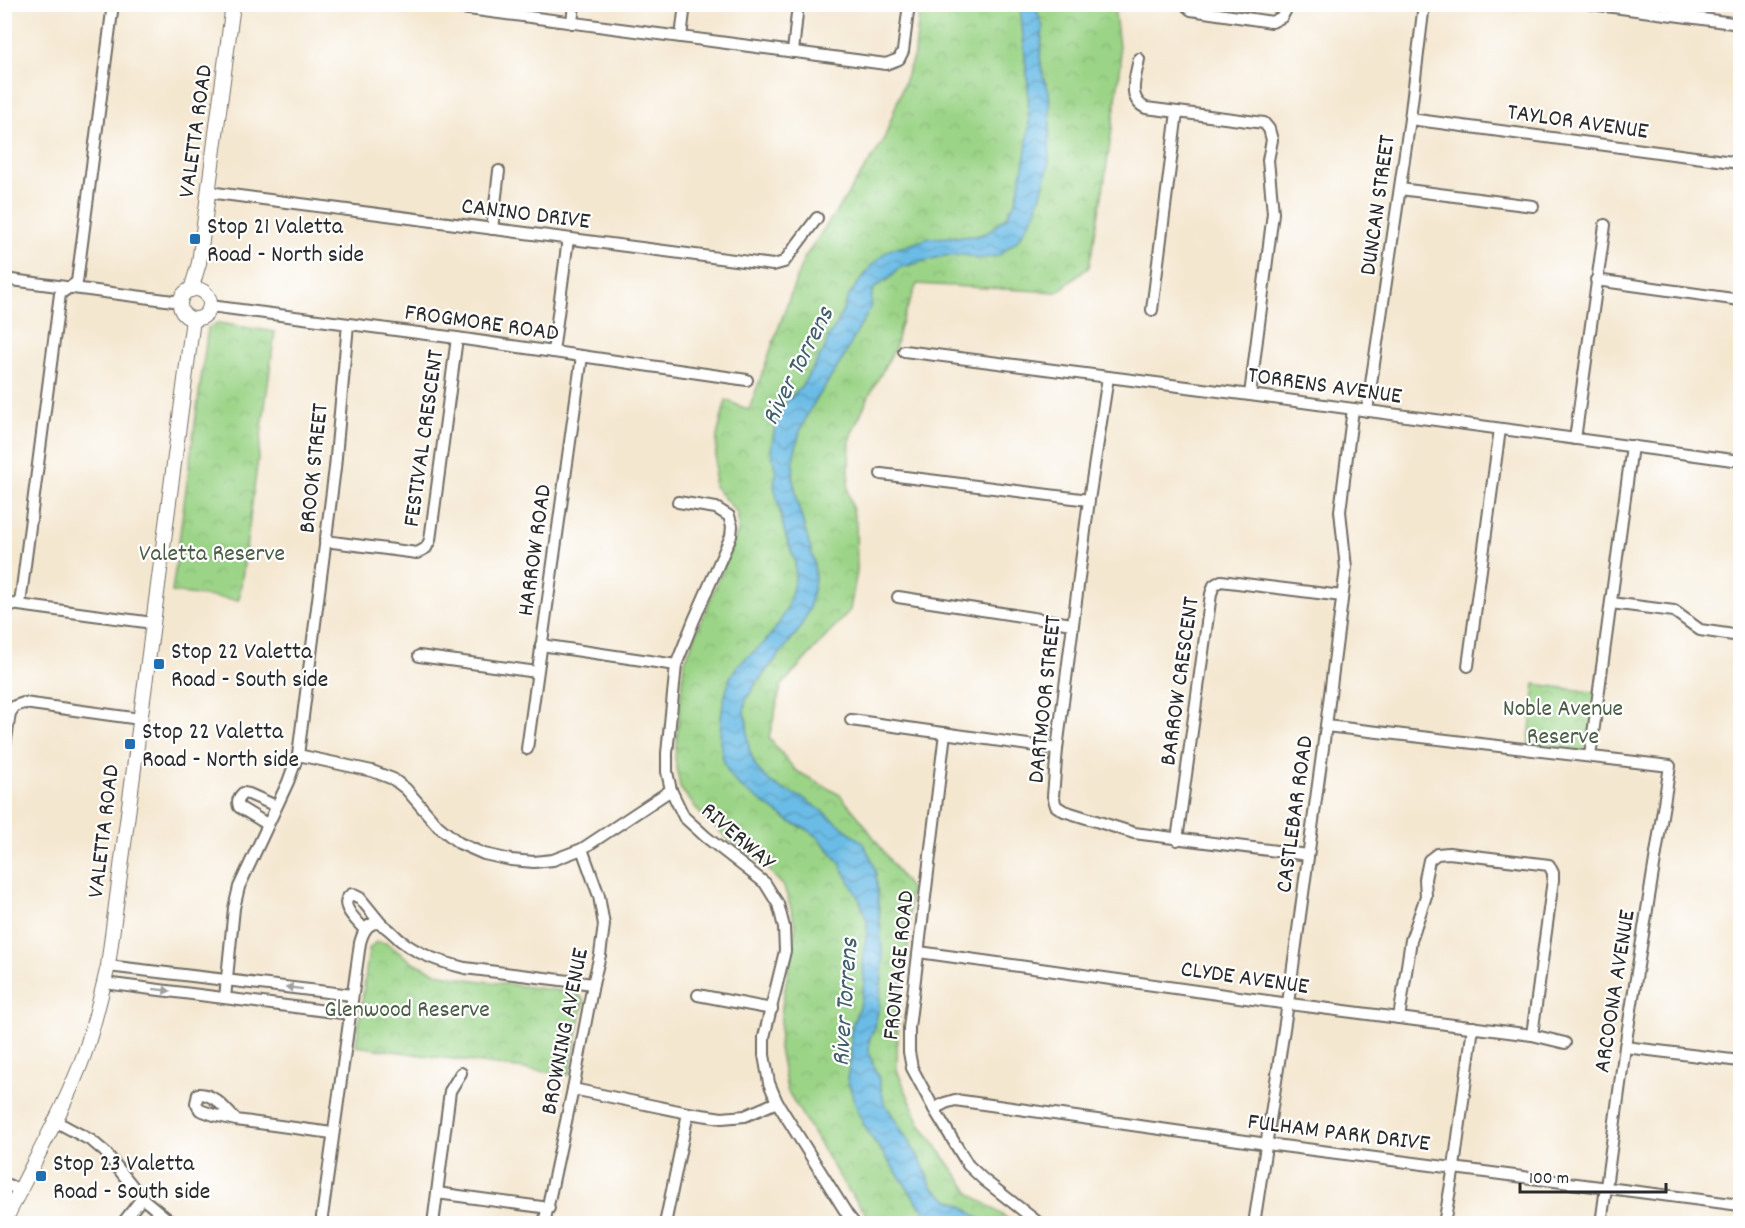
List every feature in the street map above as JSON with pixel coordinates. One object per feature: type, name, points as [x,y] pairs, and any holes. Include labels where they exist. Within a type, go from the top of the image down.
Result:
[{"type":"street","points":[[20,604],[60,294],[77,282],[113,4]]},
{"type":"street","name":"VALETTA ROAD","points":[[196,291],[233,4]]},
{"type":"street","points":[[430,4],[886,63],[899,59],[903,51],[909,4]]},
{"type":"street","points":[[572,23],[574,4]]},
{"type":"street","points":[[681,37],[685,4]]},
{"type":"street","points":[[793,52],[798,4]]},
{"type":"street","points":[[1184,4],[1191,10],[1272,22],[1282,17],[1289,4]]},
{"type":"street","name":"DUNCAN STREET","points":[[1367,411],[1410,119],[1424,4]]},
{"type":"street","points":[[1591,4],[1660,9],[1740,24]]},
{"type":"street","points":[[1139,59],[1133,91],[1138,105],[1146,108],[1264,123],[1269,129],[1272,140],[1268,160],[1273,213],[1250,395]]},
{"type":"street","points":[[1152,310],[1177,112]]},
{"type":"street","name":"TAYLOR AVENUE","points":[[1410,119],[1740,163]]},
{"type":"street","points":[[492,229],[499,171]]},
{"type":"street","points":[[1400,189],[1533,206]]},
{"type":"street","name":"CANINO DRIVE","points":[[208,192],[773,265],[784,262],[817,218]]},
{"type":"street","points":[[1575,439],[1605,225]]},
{"type":"street","points":[[553,352],[568,239]]},
{"type":"street","points":[[4,279],[181,302]]},
{"type":"street","points":[[1596,280],[1740,300]]},
{"type":"street","points":[[196,291],[206,294],[210,306],[206,315],[194,319],[184,314],[181,302],[186,293],[196,291]]},
{"type":"street","name":"FROGMORE ROAD","points":[[210,306],[457,338],[747,380]]},
{"type":"street","name":"VALETTA ROAD","points":[[4,1224],[55,1121],[83,1057],[108,966],[194,319]]},
{"type":"street","name":"BROOK STREET","points":[[225,998],[234,908],[239,887],[298,755],[334,468],[348,324]]},
{"type":"street","name":"FESTIVAL CRESCENT","points":[[325,541],[417,553],[426,548],[430,540],[457,338]]},
{"type":"street","name":"TORRENS AVENUE","points":[[904,351],[1740,461]]},
{"type":"street","name":"HARROW ROAD","points":[[527,749],[582,356]]},
{"type":"street","name":"DARTMOOR STREET","points":[[1108,377],[1072,624],[1057,749],[1053,796],[1056,806],[1064,812],[1134,833],[1308,855]]},
{"type":"street","name":"CASTLEBAR ROAD","points":[[1254,1224],[1288,1003],[1346,568],[1340,512],[1353,409]]},
{"type":"street","points":[[1468,666],[1500,429]]},
{"type":"street","points":[[1326,726],[1590,756],[1632,446]]},
{"type":"street","points":[[881,474],[1089,500]]},
{"type":"street","name":"RIVERWAY","points":[[678,502],[716,508],[729,516],[732,526],[731,536],[693,620],[676,665],[667,753],[667,772],[671,790],[684,817],[765,883],[778,904],[784,927],[785,951],[764,1037],[764,1055],[769,1083],[777,1102],[855,1224]]},
{"type":"street","name":"BARROW CRESCENT","points":[[1177,840],[1214,585],[1221,581],[1342,596]]},
{"type":"street","points":[[898,597],[1072,624]]},
{"type":"street","points":[[4,603],[153,623]]},
{"type":"street","points":[[1611,603],[1674,611],[1700,630],[1740,636]]},
{"type":"street","points":[[541,645],[676,665]]},
{"type":"street","points":[[419,656],[537,672]]},
{"type":"street","points":[[4,752],[10,714],[15,706],[24,703],[140,719]]},
{"type":"street","points":[[851,720],[1057,749]]},
{"type":"street","name":"FRONTAGE ROAD","points":[[945,733],[909,1028],[912,1068],[968,1165],[1040,1224]]},
{"type":"street","points":[[298,755],[372,771],[393,779],[406,789],[438,826],[459,843],[484,854],[512,860],[534,862],[554,860],[582,849],[671,790]]},
{"type":"street","name":"ARCOONA AVENUE","points":[[1590,756],[1670,766],[1625,1047],[1601,1224]]},
{"type":"street","points":[[267,825],[239,807],[237,801],[243,793],[276,806]]},
{"type":"street","name":"BROWNING AVENUE","points":[[544,1224],[600,955],[604,925],[599,896],[582,849]]},
{"type":"street","points":[[1399,1018],[1411,940],[1426,896],[1425,879],[1429,860],[1437,854],[1449,853],[1549,865],[1553,873],[1553,880],[1532,1035]]},
{"type":"street","points":[[365,930],[345,902],[352,894],[360,898],[382,925],[401,941],[421,954],[445,963],[465,968],[593,984]]},
{"type":"street","points":[[321,1224],[360,944],[365,930],[370,925],[377,923],[382,925]]},
{"type":"street","name":"CLYDE AVENUE","points":[[919,952],[1532,1035],[1565,1043]]},
{"type":"street","points":[[108,966],[352,995]]},
{"type":"street","points":[[104,982],[350,1014]]},
{"type":"street","points":[[698,995],[772,1009]]},
{"type":"street","points":[[1444,1224],[1473,1028]]},
{"type":"street","points":[[1625,1047],[1740,1061]]},
{"type":"street","points":[[433,1224],[450,1091],[461,1073]]},
{"type":"street","points":[[573,1089],[722,1118],[745,1116],[777,1102]]},
{"type":"street","name":"FULHAM PARK DRIVE","points":[[934,1109],[956,1100],[1267,1144],[1740,1205]]},
{"type":"street","points":[[665,1224],[688,1113]]},
{"type":"street","points":[[236,1120],[333,1133]]},
{"type":"street","points":[[55,1121],[92,1141],[105,1152],[142,1198],[171,1222],[177,1224]]},
{"type":"street","points":[[4,1183],[20,1190]]},
{"type":"street","points":[[437,1193],[549,1208]]},
{"type":"street","points":[[122,1224],[142,1198]]},
{"type":"green space","points":[[920,5],[1114,5],[1121,64],[1104,185],[1089,267],[1057,292],[917,284],[900,326],[895,348],[850,437],[848,492],[856,523],[857,571],[850,610],[781,686],[769,738],[795,770],[840,795],[862,821],[910,889],[909,941],[898,1003],[897,1070],[920,1124],[971,1194],[1014,1223],[873,1223],[845,1186],[787,1090],[779,1048],[782,1006],[796,925],[784,887],[763,863],[730,841],[700,813],[680,788],[675,758],[684,664],[738,531],[738,514],[714,486],[717,436],[726,400],[749,410],[803,260],[883,142],[915,52]]},
{"type":"green space","name":"Valetta Reserve","points":[[218,323],[275,332],[239,600],[172,592],[208,328]]},
{"type":"green space","name":"Noble Avenue Reserve","points":[[1535,684],[1598,693],[1590,756],[1528,749]]},
{"type":"green space","name":"Glenwood Reserve","points":[[376,942],[386,943],[411,961],[437,973],[576,993],[584,1001],[569,1075],[356,1046],[369,949]]},
{"type":"water","name":"River Torrens","points":[[1020,5],[1035,5],[1043,27],[1040,57],[1043,76],[1049,91],[1049,164],[1035,213],[1019,239],[998,256],[977,259],[966,255],[943,256],[899,268],[888,280],[876,286],[872,293],[871,306],[854,338],[809,411],[800,431],[794,455],[793,478],[798,505],[814,561],[815,580],[809,610],[799,630],[755,685],[746,700],[744,712],[749,749],[756,767],[779,788],[803,798],[862,842],[871,858],[876,873],[883,963],[879,1008],[869,1041],[869,1054],[878,1076],[884,1102],[922,1163],[932,1187],[985,1223],[932,1223],[868,1132],[859,1115],[847,1079],[851,1056],[851,1029],[861,1001],[864,982],[863,965],[867,921],[860,901],[839,862],[819,838],[807,829],[792,823],[739,786],[729,774],[723,759],[720,741],[721,719],[730,678],[737,666],[765,642],[778,625],[788,606],[795,579],[795,561],[785,534],[774,485],[776,474],[771,449],[776,422],[784,404],[801,387],[825,348],[828,337],[836,326],[850,294],[872,265],[886,252],[929,238],[976,236],[987,233],[1007,216],[1016,201],[1029,127],[1028,87]]},
{"type":"place","name":"Stop 21 Valetta Road - North side","points":[[195,239]]},
{"type":"place","name":"Stop 22 Valetta Road - South side","points":[[159,664]]},
{"type":"place","name":"Stop 22 Valetta Road - North side","points":[[130,744]]},
{"type":"place","name":"Stop 23 Valetta Road - South side","points":[[41,1176]]}]
